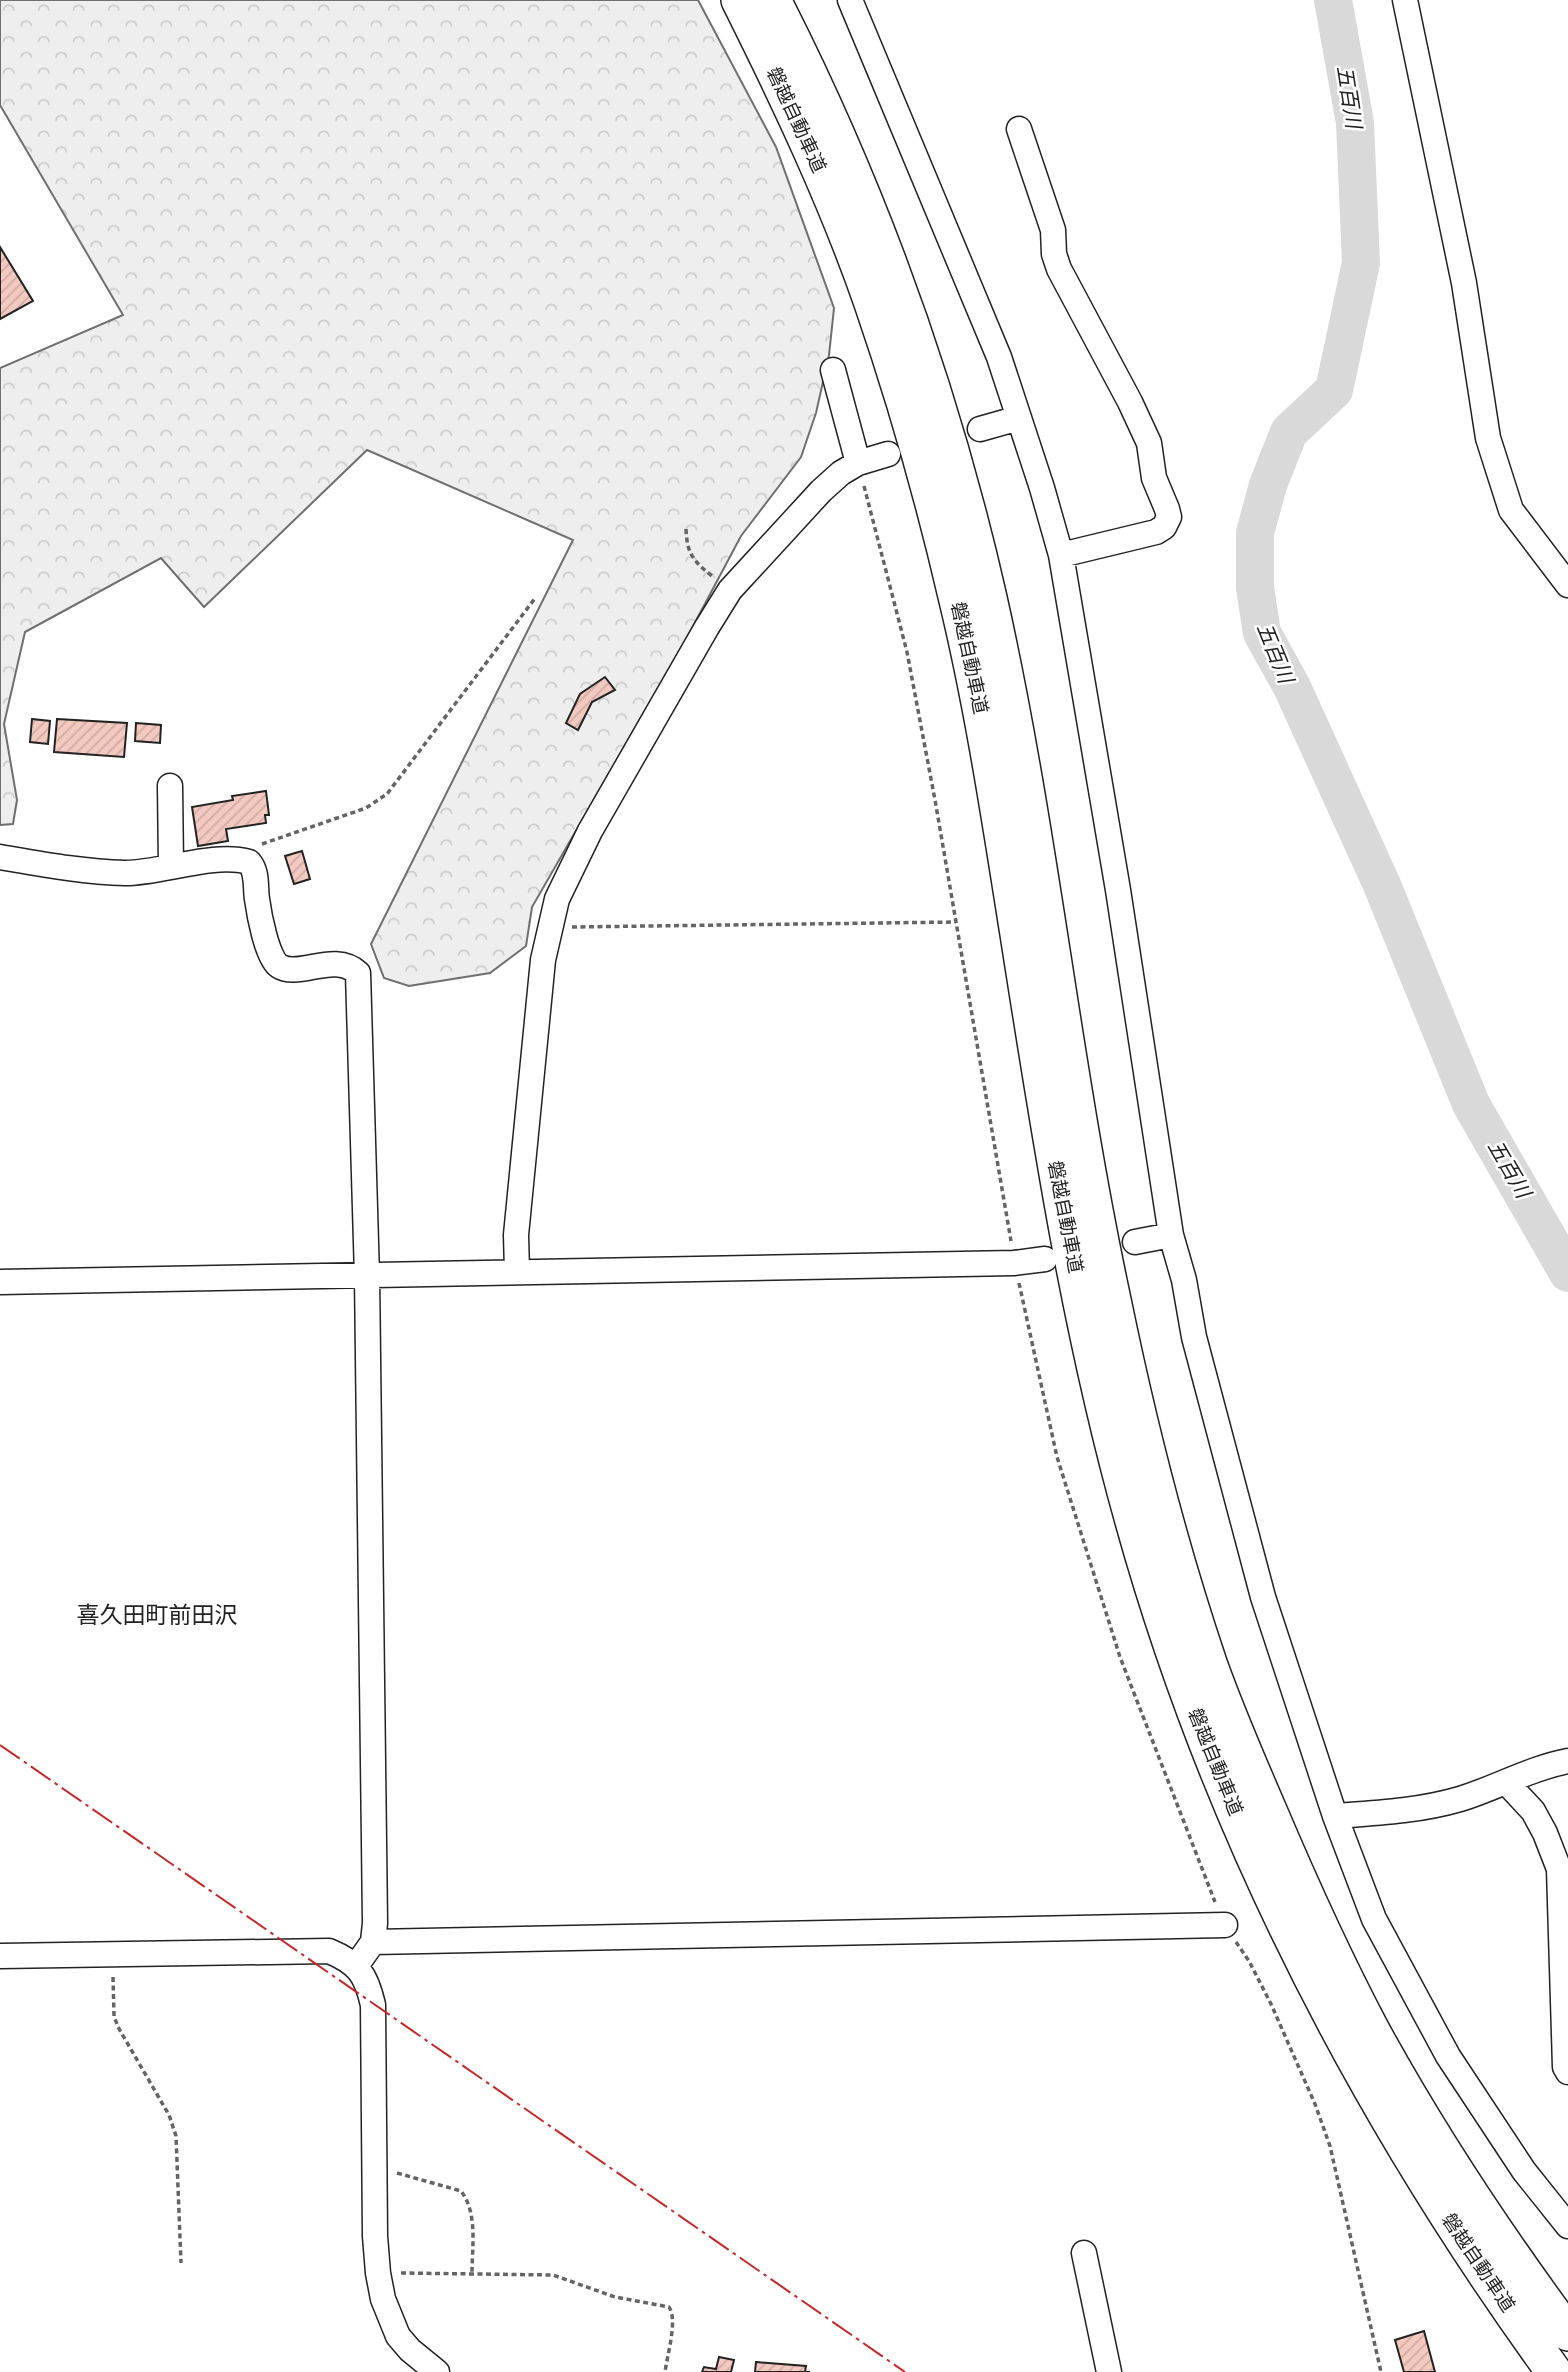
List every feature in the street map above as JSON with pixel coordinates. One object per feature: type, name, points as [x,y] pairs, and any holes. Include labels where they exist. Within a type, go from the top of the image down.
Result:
[{"type":"highway","name":"磐越自動車道","points":[[738,0],[774,71],[827,188],[871,300],[921,460],[957,600],[981,720],[1055,1169],[1107,1423],[1134,1525],[1182,1675],[1223,1785],[1261,1874],[1342,2039],[1413,2163],[1491,2285],[1554,2372]]},
{"type":"highway","name":"磐越自動車道","points":[[774,0],[859,182],[900,291],[952,452],[988,595],[1013,712],[1087,1166],[1112,1299],[1165,1515],[1210,1665],[1294,1869],[1370,2027],[1447,2156],[1518,2265],[1568,2333]]},
{"type":"street","points":[[850,0],[999,356],[1061,555],[1116,878],[1171,1236],[1184,1280],[1194,1338],[1263,1597],[1335,1816],[1374,1919],[1448,2056],[1524,2171],[1568,2226]]},
{"type":"street","points":[[1405,0],[1464,283],[1488,438],[1511,510],[1568,585]]},
{"type":"street","points":[[1019,129],[1053,230],[1054,254],[1059,269],[1149,443],[1154,478],[1168,517],[1164,527],[1156,532],[1061,555]]},
{"type":"street","points":[[833,370],[858,463]]},
{"type":"street","points":[[979,429],[1019,418]]},
{"type":"street","points":[[517,1271],[517,1221],[543,960],[557,899],[590,831],[730,590],[821,491],[841,473],[858,463],[888,454]]},
{"type":"street","points":[[170,786],[171,866]]},
{"type":"street","points":[[0,857],[60,867],[126,873],[219,860],[249,862],[254,867],[264,935],[271,954],[280,967],[290,969],[343,963],[358,973],[367,1276],[375,1923],[373,1942],[356,1966]]},
{"type":"street","points":[[1135,1242],[1171,1236]]},
{"type":"street","points":[[0,1282],[1014,1263],[1045,1259]]},
{"type":"street","points":[[1335,1816],[1437,1805],[1507,1783],[1548,1765],[1568,1761]]},
{"type":"street","points":[[1507,1783],[1532,1811],[1545,1833],[1559,1869],[1564,2067],[1568,2072]]},
{"type":"street","points":[[373,1942],[1225,1926]]},
{"type":"street","points":[[0,1956],[329,1951],[356,1966],[364,1976],[373,2005],[375,2236],[383,2300],[405,2361],[438,2372]]},
{"type":"street","points":[[1084,2253],[1109,2372]]},
{"type":"path","points":[[858,463],[907,652],[957,922],[1014,1263],[1057,1457],[1120,1657],[1197,1861],[1225,1926],[1249,1961],[1271,2004],[1315,2104],[1330,2146],[1381,2372]]},
{"type":"path","points":[[686,528],[687,550],[701,568],[730,590]]},
{"type":"path","points":[[243,861],[255,847],[366,808],[387,794],[536,597]]},
{"type":"path","points":[[549,927],[957,922]]},
{"type":"path","points":[[111,1954],[114,2016],[169,2115],[176,2136],[181,2263]]},
{"type":"path","points":[[374,2167],[461,2191],[467,2199],[472,2219],[472,2273]]},
{"type":"path","points":[[378,2273],[553,2275],[615,2297],[669,2307],[673,2312],[664,2372]]},
{"type":"green space","points":[[0,0],[698,0],[776,147],[834,308],[829,355],[816,413],[801,457],[741,536],[683,645],[532,907],[526,946],[490,973],[409,986],[384,978],[371,944],[573,540],[367,450],[204,607],[161,558],[25,632],[4,724],[17,800],[13,824],[0,825],[0,368],[123,315],[0,105]]},
{"type":"building","points":[[0,247],[33,301],[0,319]]},
{"type":"building","points":[[605,677],[615,690],[592,702],[578,730],[566,723],[580,694]]},
{"type":"building","points":[[32,719],[50,721],[48,744],[30,742]]},
{"type":"building","points":[[57,719],[127,723],[124,757],[54,752]]},
{"type":"building","points":[[136,723],[161,725],[160,743],[135,741]]},
{"type":"building","points":[[266,791],[269,815],[265,815],[266,823],[226,829],[228,841],[198,846],[192,807],[233,800],[232,796]]},
{"type":"building","points":[[302,851],[310,879],[294,884],[285,856]]},
{"type":"building","points":[[1424,2331],[1435,2372],[1404,2372],[1395,2340]]},
{"type":"building","points":[[719,2357],[734,2360],[731,2372],[702,2372],[704,2367],[716,2369]]},
{"type":"building","points":[[756,2362],[806,2366],[805,2372],[755,2372]]},
{"type":"waterway","name":"五百川","points":[[1333,0],[1355,123],[1361,263],[1334,390],[1289,432],[1268,485],[1255,533],[1255,588],[1262,633],[1292,687],[1382,885],[1471,1104],[1568,1273]]},
{"type":"power","points":[[0,1745],[905,2372]]},
{"type":"district","name":"喜久田町前田沢","points":[[157,1615]]}]
